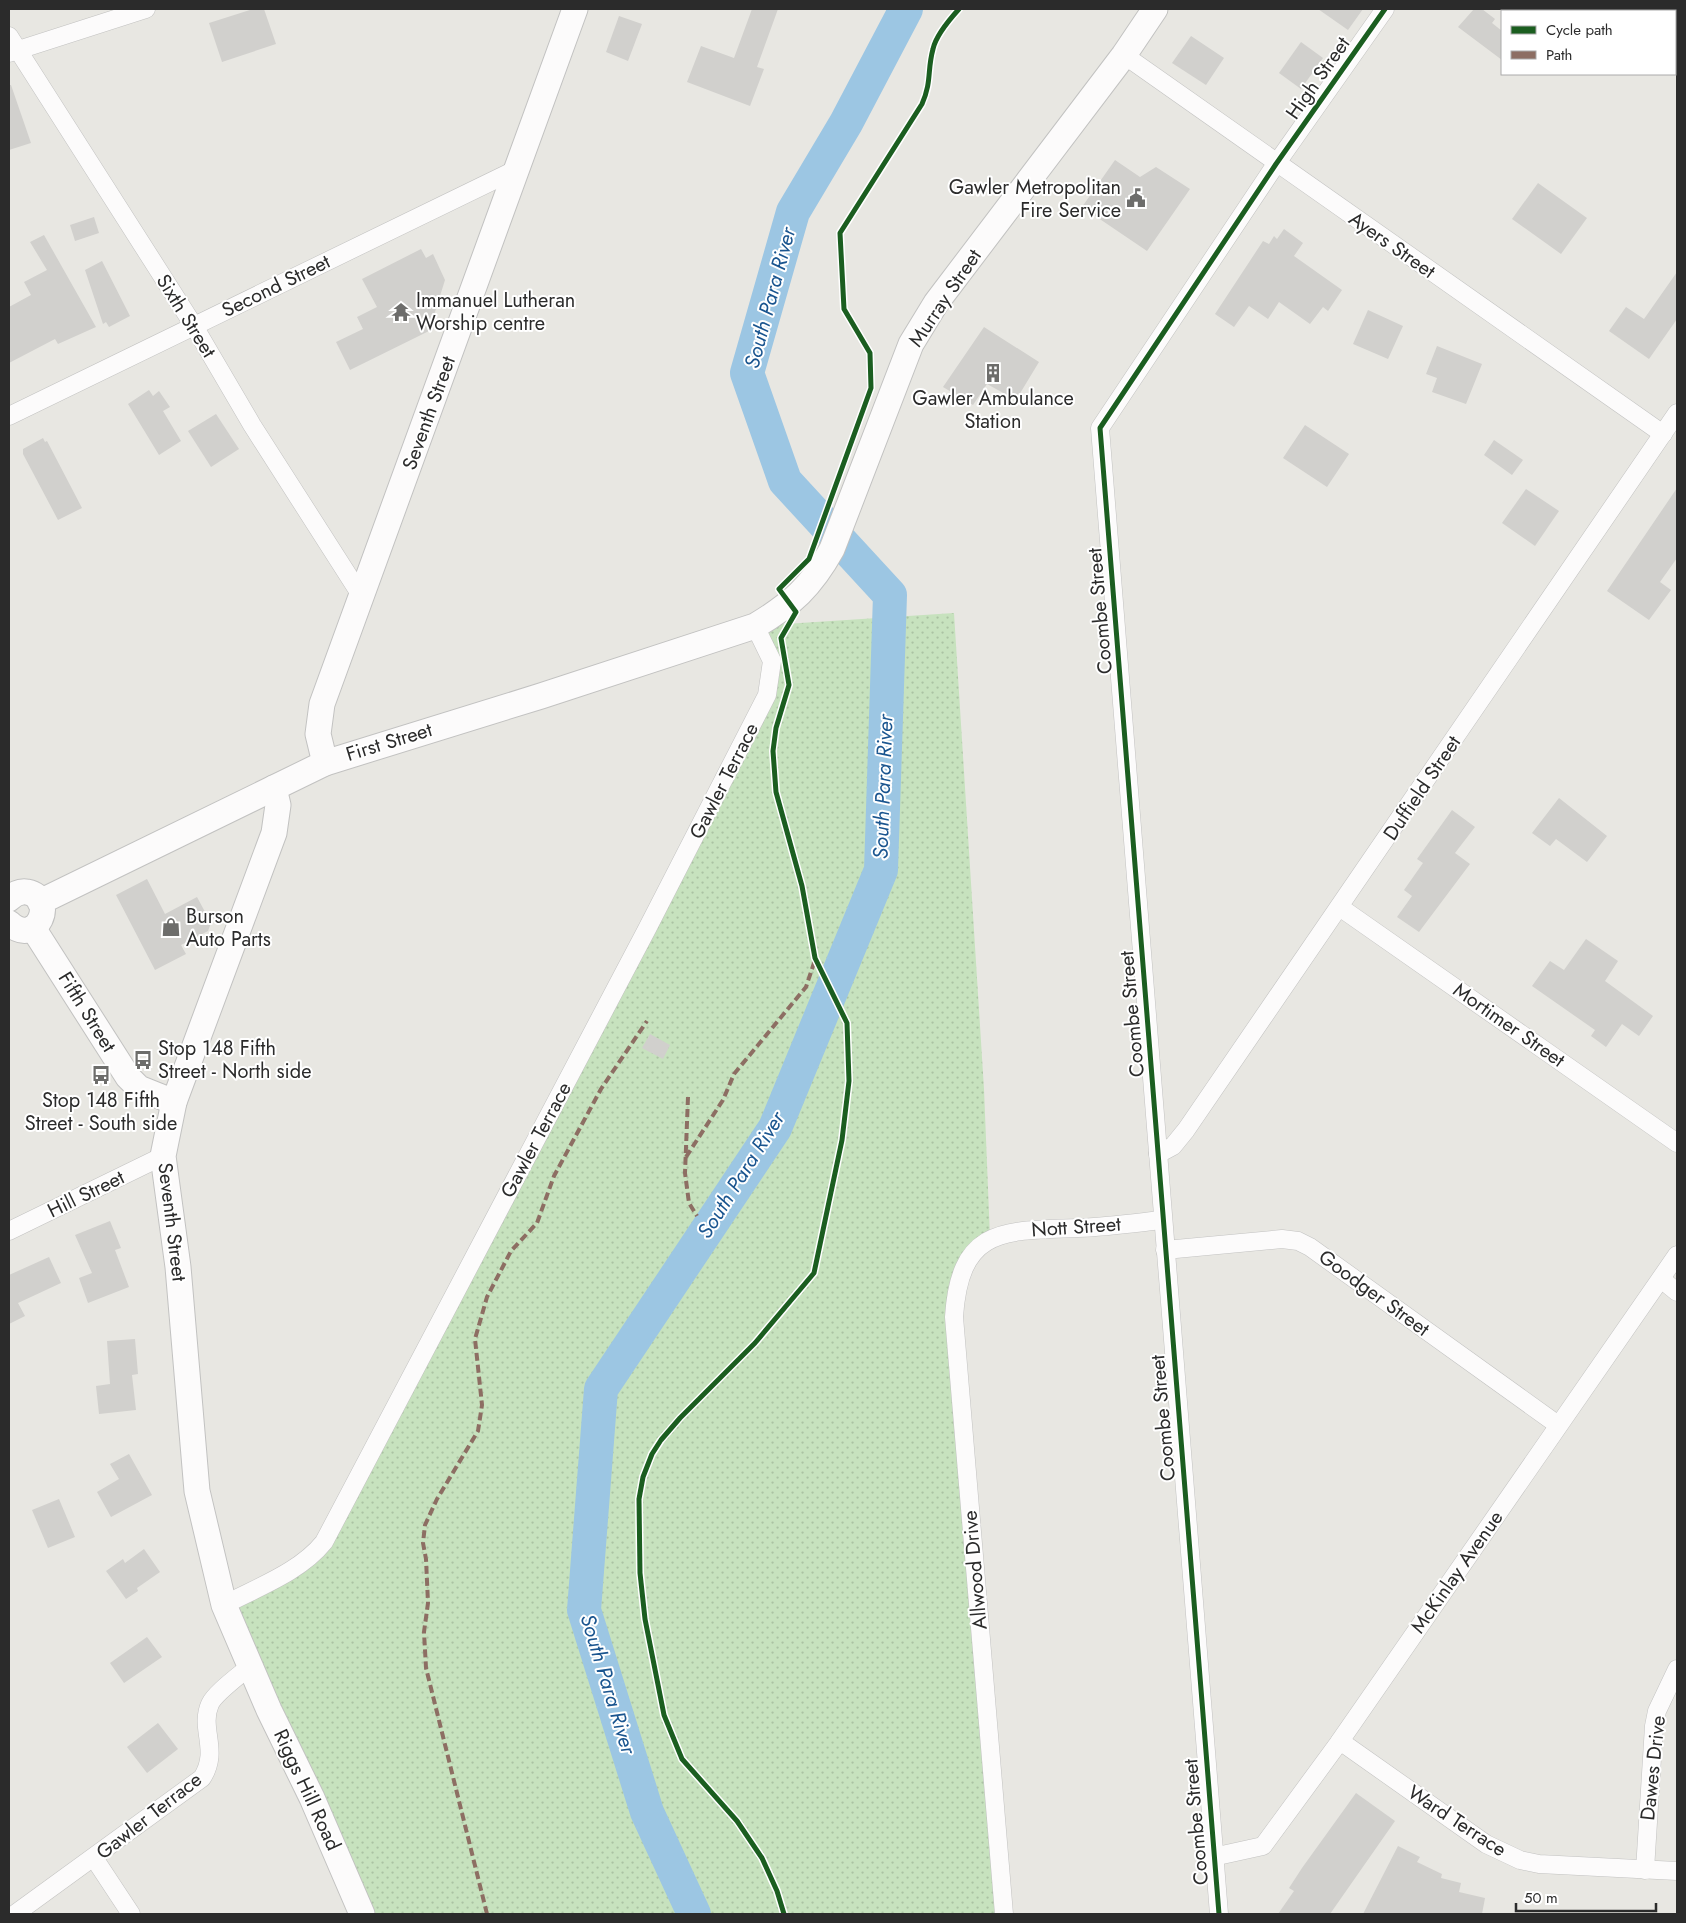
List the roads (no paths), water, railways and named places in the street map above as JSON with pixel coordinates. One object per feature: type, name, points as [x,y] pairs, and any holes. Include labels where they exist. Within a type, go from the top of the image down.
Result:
[{"type":"main road","name":"Seventh Street","points":[[326,763],[318,734],[322,704],[575,9]]},
{"type":"main road","name":"Murray Street","points":[[755,626],[800,596],[818,574],[832,549],[911,344],[936,303],[1124,56],[1155,9]]},
{"type":"main road","name":"First Street","points":[[40,902],[326,763],[541,696],[755,626]]},
{"type":"main road","name":"Seventh Street","points":[[250,1667],[224,1605],[197,1490],[178,1267],[163,1156],[174,1102],[274,833],[278,805],[274,788]]},
{"type":"main road","points":[[9,923],[20,930],[33,928],[41,919],[42,908],[40,902],[32,894],[27,892],[10,895]]},
{"type":"main road","name":"Fifth Street","points":[[33,928],[128,1077],[139,1088],[174,1102]]},
{"type":"main road","name":"Riggs Hill Road","points":[[250,1667],[312,1798],[362,1914]]},
{"type":"street","points":[[12,46],[146,9]]},
{"type":"street","name":"High Street","points":[[1276,164],[1385,9]]},
{"type":"street","name":"Sixth Street","points":[[12,46],[194,326],[252,425],[362,597]]},
{"type":"street","name":"Ayers Street","points":[[1124,56],[1663,434]]},
{"type":"street","name":"Coombe Street","points":[[1219,1914],[1164,1250],[1100,428],[1276,164]]},
{"type":"street","name":"Second Street","points":[[9,416],[517,169]]},
{"type":"street","name":"Duffield Street","points":[[1158,1154],[1173,1146],[1186,1130],[1340,908],[1677,413]]},
{"type":"street","name":"Gawler Terrace","points":[[224,1605],[313,1557],[324,1542],[647,929],[767,695],[772,661],[755,626]]},
{"type":"street","name":"Mortimer Street","points":[[1340,908],[1677,1143]]},
{"type":"street","name":"Hill Street","points":[[9,1231],[163,1156]]},
{"type":"street","name":"Nott Street","points":[[990,1238],[1022,1230],[1085,1228],[1162,1220]]},
{"type":"street","name":"Allwood Drive","points":[[990,1238],[966,1260],[955,1293],[954,1317],[1004,1914]]},
{"type":"street","name":"Goodger Street","points":[[1164,1250],[1282,1238],[1298,1241],[1310,1247],[1558,1425]]},
{"type":"street","name":"McKinlay Avenue","points":[[1214,1858],[1263,1846],[1340,1741],[1677,1255]]},
{"type":"street","points":[[1661,1278],[1677,1292]]},
{"type":"street","name":"Gawler Terrace","points":[[15,1914],[202,1778],[211,1759],[207,1719],[210,1702],[250,1667]]},
{"type":"street","name":"Dawes Drive","points":[[1645,1870],[1654,1726],[1657,1711],[1677,1669]]},
{"type":"street","name":"Ward Terrace","points":[[1340,1741],[1486,1844],[1520,1860],[1539,1864],[1677,1871]]},
{"type":"street","points":[[94,1858],[131,1914]]},
{"type":"waterway","name":"South Para River","points":[[694,1914],[647,1812],[584,1610],[601,1389],[775,1128],[881,870],[890,595],[785,481],[747,373],[793,212],[846,123],[906,9]]},
{"type":"place","name":"Gawler Metropolitan Fire Service","points":[[1136,198]]},
{"type":"place","name":"Immanuel Lutheran Worship centre","points":[[401,312]]},
{"type":"place","name":"Gawler Ambulance Station","points":[[993,373]]},
{"type":"place","name":"Burson Auto Parts","points":[[171,927]]},
{"type":"place","name":"Stop 148 Fifth Street - North side","points":[[143,1060]]},
{"type":"place","name":"Stop 148 Fifth Street - South side","points":[[101,1075]]}]
